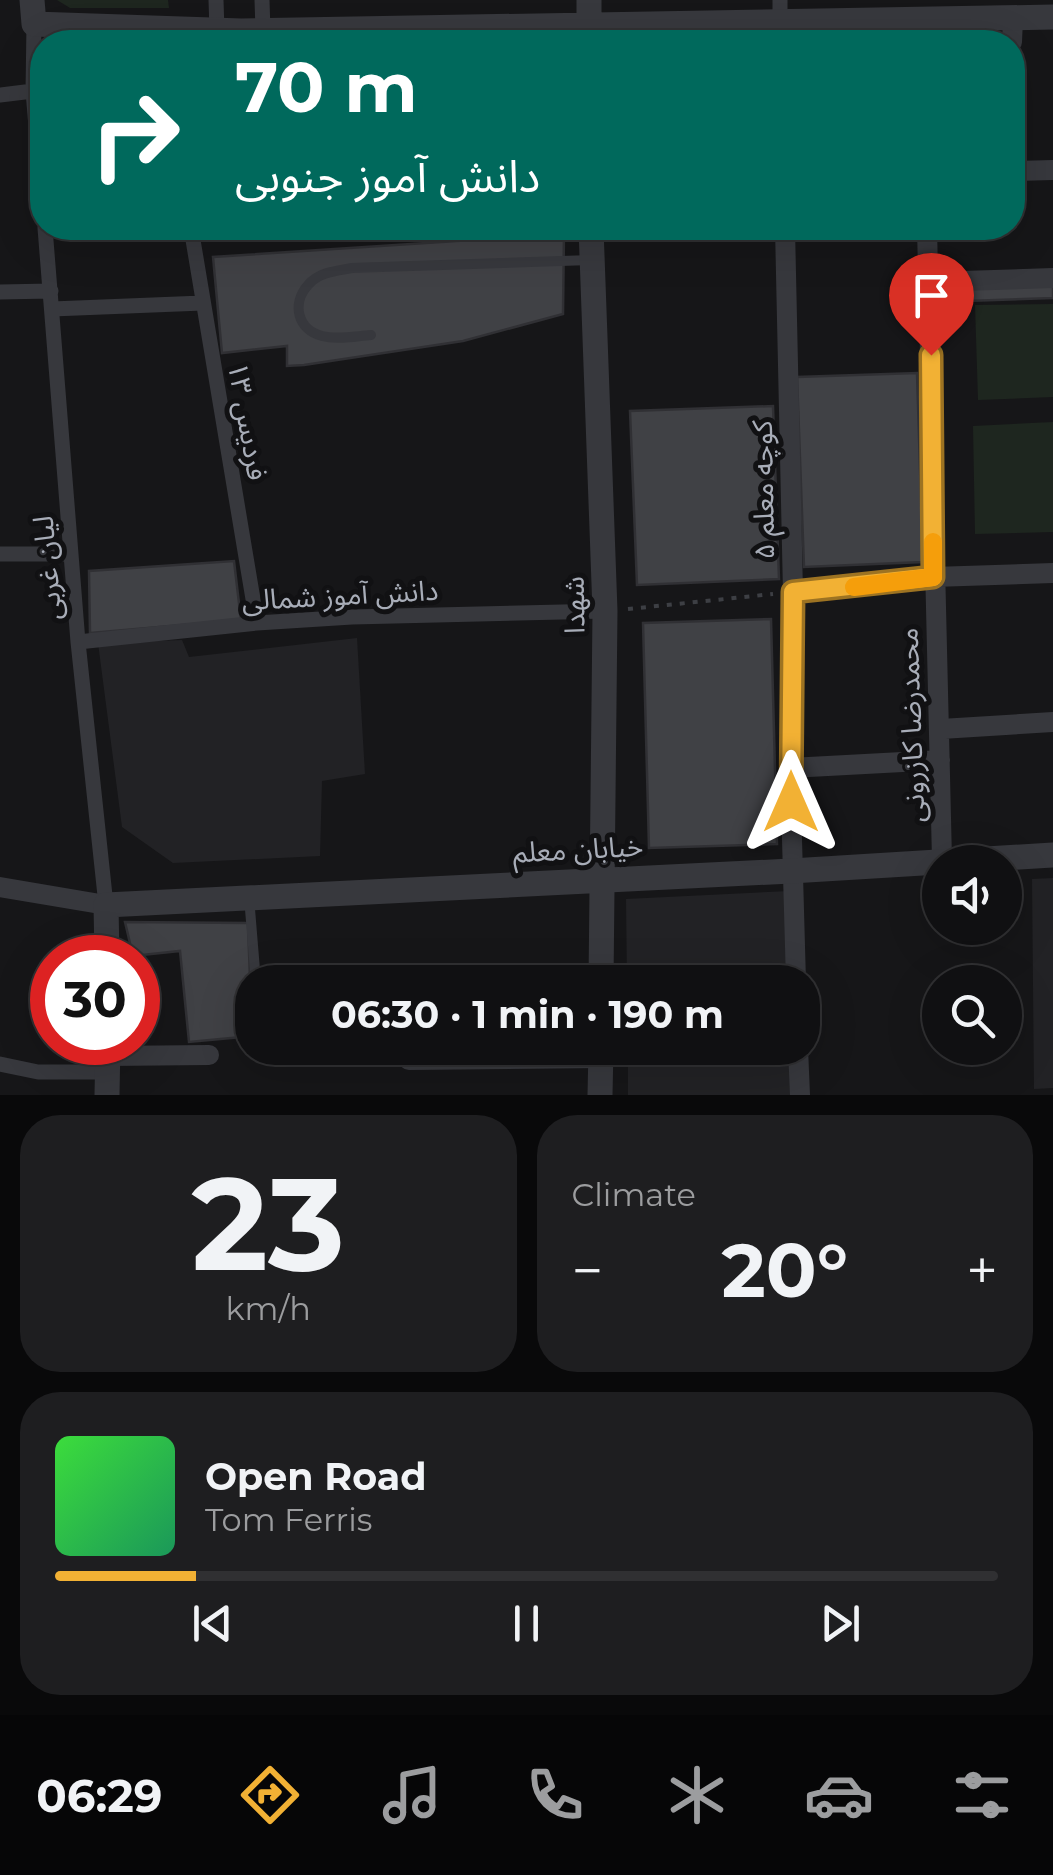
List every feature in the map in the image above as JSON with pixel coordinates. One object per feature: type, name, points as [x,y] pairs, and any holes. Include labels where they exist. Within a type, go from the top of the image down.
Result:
[{"type":"street","points":[[216,0],[217,30]]},
{"type":"street","points":[[262,0],[263,30]]},
{"type":"street","points":[[33,12],[128,30]]},
{"type":"street","points":[[299,30],[780,21],[1013,30],[1053,17]]},
{"type":"street","points":[[0,95],[30,92]]},
{"type":"street","points":[[1025,171],[1053,170]]},
{"type":"street","name":"لیان غربی","points":[[46,240],[70,554],[106,904]]},
{"type":"street","name":"فردیس ۱۳","points":[[193,240],[257,623]]},
{"type":"street","name":"شهدا","points":[[592,240],[605,611],[601,965]]},
{"type":"street","name":"کوچه معلم ۵","points":[[785,240],[795,965]]},
{"type":"street","name":"محمدرضا کازرونی","points":[[927,240],[942,845]]},
{"type":"street","points":[[930,282],[1053,278]]},
{"type":"street","points":[[0,292],[51,290]]},
{"type":"street","points":[[52,309],[202,303]]},
{"type":"street","points":[[0,554],[70,554]]},
{"type":"street","points":[[793,592],[933,577],[1053,573]]},
{"type":"street","name":"دانش آموز شمالی","points":[[78,642],[352,617],[605,611]]},
{"type":"street","points":[[940,729],[1053,722]]},
{"type":"street","points":[[790,768],[940,760]]},
{"type":"street","name":"خیابان معلم","points":[[1022,856],[1053,854]]},
{"type":"street","name":"خیابان معلم","points":[[106,904],[922,861]]},
{"type":"street","points":[[0,886],[106,904],[107,935]]},
{"type":"street","points":[[0,1064],[38,1072],[208,1055]]},
{"type":"street","points":[[600,1095],[601,1065]]},
{"type":"street","points":[[799,1065],[800,1095]]},
{"type":"lane","points":[[371,335],[335,338],[320,336],[307,328],[299,320],[298,312],[309,284],[327,272],[352,268],[592,260]]},
{"type":"lane","points":[[248,896],[254,965]]},
{"type":"path","points":[[605,611],[793,592]]},
{"type":"shaded area","points":[[57,0],[168,0],[169,8],[70,8]]},
{"type":"shaded area","points":[[1053,304],[1053,397],[978,400],[975,305]]},
{"type":"shaded area","points":[[1053,422],[1053,532],[975,534],[973,426]]},
{"type":"shaded area","points":[[357,638],[365,774],[322,781],[320,856],[173,863],[122,827],[98,643],[182,640],[189,657]]},
{"type":"shaded area","points":[[1053,878],[1053,1088],[1034,1089],[1032,879]]},
{"type":"shaded area","points":[[789,891],[790,965],[627,965],[626,899]]},
{"type":"shaded area","points":[[628,1065],[790,1065],[790,1095],[628,1095]]},
{"type":"building","points":[[472,240],[564,240],[563,314],[463,341],[287,366],[287,346],[222,353],[213,257]]},
{"type":"building","points":[[1053,283],[1053,298],[967,301],[963,285]]},
{"type":"building","points":[[917,373],[923,562],[804,567],[797,377]]},
{"type":"building","points":[[773,406],[779,579],[637,585],[630,411]]},
{"type":"building","points":[[234,561],[241,620],[90,633],[89,571]]},
{"type":"building","points":[[771,619],[777,844],[649,848],[643,623]]},
{"type":"building","points":[[125,922],[248,923],[249,965],[235,965],[235,1038],[189,1042],[180,951],[160,953],[160,935],[128,935]]},
{"type":"slow traffic","points":[[854,587],[933,577],[933,542]]},
{"type":"route","points":[[791,802],[793,592],[933,577],[931,355]]}]
